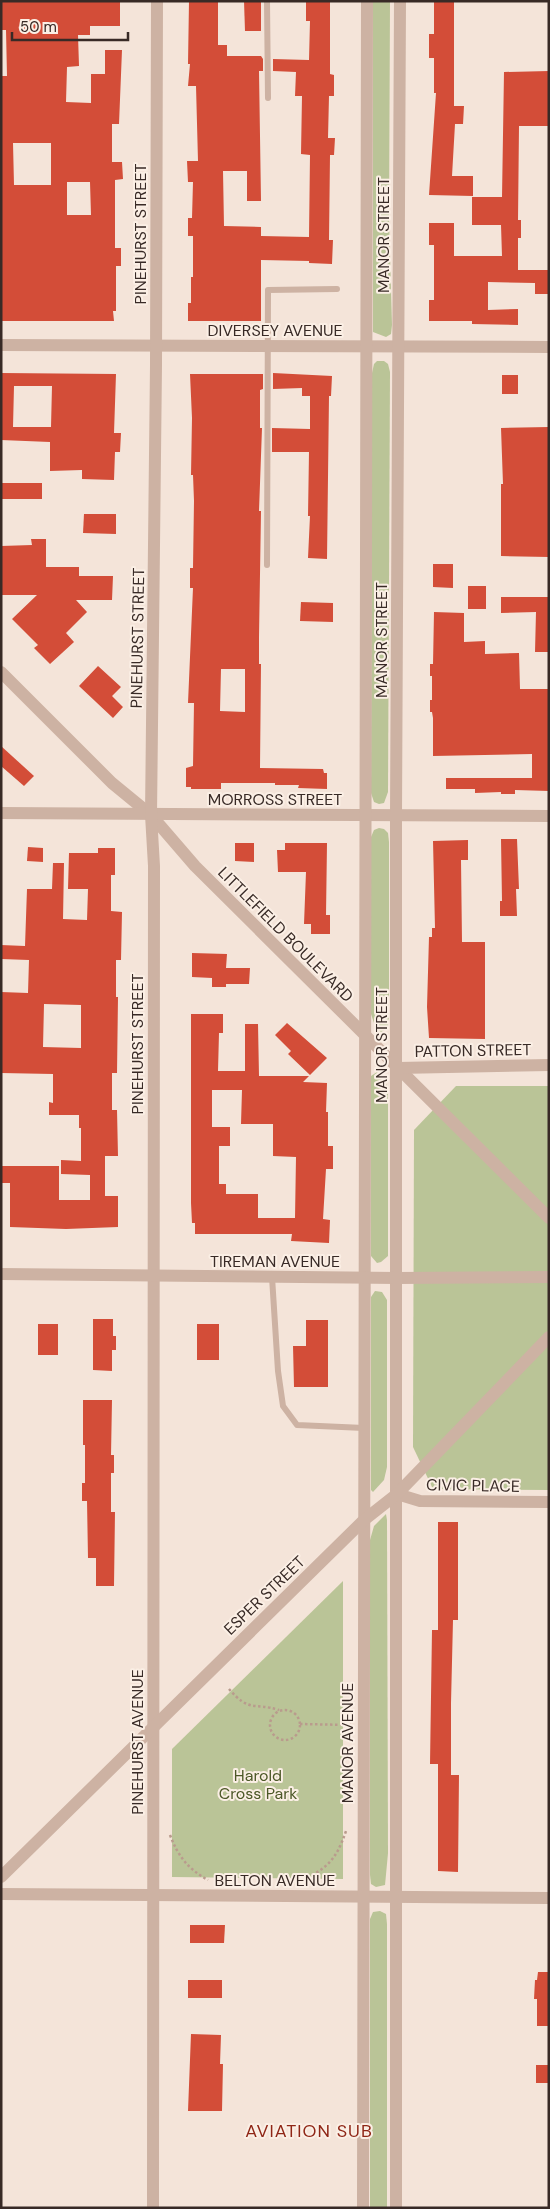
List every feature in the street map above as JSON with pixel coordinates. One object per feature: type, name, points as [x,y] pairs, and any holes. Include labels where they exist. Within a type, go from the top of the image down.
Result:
[{"type":"street","name":"PINEHURST STREET","points":[[153,1276],[154,866],[151,815],[156,346],[157,1]]},
{"type":"street","name":"MANOR STREET","points":[[364,1278],[367,1]]},
{"type":"street","name":"MANOR STREET","points":[[397,1278],[396,815],[400,1]]},
{"type":"street","name":"DIVERSEY AVENUE","points":[[1,345],[549,347]]},
{"type":"street","name":"LITTLEFIELD BOULEVARD","points":[[1,672],[112,783],[151,815],[195,866],[549,1218]]},
{"type":"street","name":"MORROSS STREET","points":[[1,813],[549,816]]},
{"type":"street","name":"PATTON STREET","points":[[398,1068],[549,1065]]},
{"type":"street","name":"TIREMAN AVENUE","points":[[1,1274],[549,1278]]},
{"type":"street","name":"PINEHURST AVENUE","points":[[153,1276],[153,2208]]},
{"type":"street","name":"MANOR AVENUE","points":[[363,2208],[364,1278]]},
{"type":"street","points":[[396,2208],[397,1278]]},
{"type":"street","name":"ESPER STREET","points":[[1,1877],[364,1520],[397,1494],[549,1337]]},
{"type":"street","name":"CIVIC PLACE","points":[[397,1494],[420,1501],[549,1502]]},
{"type":"street","name":"BELTON AVENUE","points":[[1,1894],[549,1898]]},
{"type":"lane","points":[[267,1],[268,98]]},
{"type":"lane","points":[[267,565],[268,290],[337,289]]},
{"type":"lane","points":[[272,1277],[278,1371],[283,1406],[297,1425],[364,1428]]},
{"type":"path","points":[[229,1689],[249,1707],[291,1710],[295,1713],[300,1724],[298,1732],[291,1739],[285,1740],[276,1737],[270,1730],[270,1720],[281,1710]]},
{"type":"path","points":[[300,1724],[364,1725]]},
{"type":"path","points":[[298,1881],[328,1865],[341,1847],[346,1831]]},
{"type":"path","points":[[170,1835],[182,1860],[192,1871],[208,1880]]},
{"type":"green space","points":[[373,1],[390,1],[389,220],[392,325],[391,334],[386,337],[373,332]]},
{"type":"green space","points":[[377,361],[384,361],[388,364],[390,372],[388,792],[384,803],[379,804],[374,802],[371,793],[372,373],[374,364]]},
{"type":"green space","points":[[384,829],[388,833],[389,842],[389,1017],[387,1029],[381,1032],[375,1026],[371,1014],[371,837],[374,830]]},
{"type":"green space","points":[[377,1072],[385,1081],[388,1089],[388,1256],[377,1263],[371,1256],[371,1076]]},
{"type":"green space","points":[[456,1086],[549,1086],[549,1490],[433,1489],[413,1447],[414,1130]]},
{"type":"green space","points":[[375,1291],[382,1292],[387,1300],[387,1467],[384,1480],[373,1492],[371,1490],[371,1297]]},
{"type":"green space","points":[[386,1514],[388,1853],[385,1885],[376,1887],[371,1884],[370,1875],[370,1540],[374,1526]]},
{"type":"green space","name":"Harold Cross Park","points":[[343,1581],[343,1879],[172,1877],[172,1749]]},
{"type":"green space","points":[[380,1911],[386,1914],[387,1924],[387,2208],[370,2208],[370,1919],[373,1912]]},
{"type":"building","points":[[1,1],[120,2],[120,26],[90,26],[90,35],[78,35],[79,66],[67,67],[66,102],[91,103],[91,74],[105,74],[105,50],[122,50],[119,124],[112,124],[112,162],[122,162],[123,179],[115,180],[115,248],[121,248],[121,266],[116,266],[116,311],[113,311],[114,321],[1,321],[1,76],[7,76],[6,30],[1,30]],"holes":[[[13,143],[51,143],[51,185],[14,185]],[[67,182],[90,182],[91,215],[67,215]]]},
{"type":"building","points":[[189,1],[218,1],[218,45],[227,45],[227,56],[261,56],[263,59],[263,71],[259,71],[261,201],[247,201],[247,171],[223,171],[224,226],[261,227],[261,236],[309,237],[310,155],[301,154],[302,96],[295,96],[296,72],[273,71],[273,59],[309,60],[310,21],[306,21],[306,1],[330,1],[330,74],[334,75],[334,96],[329,96],[328,138],[335,138],[334,155],[330,155],[329,240],[333,240],[332,264],[309,263],[309,261],[261,260],[261,321],[188,321],[188,303],[191,303],[191,277],[193,277],[193,236],[188,236],[188,218],[192,218],[193,182],[188,182],[187,161],[198,161],[196,86],[188,86],[190,64],[188,64]]},
{"type":"building","points":[[244,1],[261,1],[261,31],[245,31]]},
{"type":"building","points":[[434,1],[454,1],[454,106],[464,106],[463,124],[455,124],[452,176],[473,176],[473,196],[429,195],[436,93],[434,93],[434,58],[429,58],[429,34],[434,34]]},
{"type":"building","points":[[549,71],[549,126],[519,126],[518,220],[521,220],[521,238],[518,238],[518,270],[549,270],[549,294],[535,294],[535,283],[488,282],[488,310],[518,309],[518,325],[472,324],[472,321],[429,321],[429,300],[434,300],[434,245],[429,245],[429,223],[454,223],[454,256],[502,256],[501,225],[472,225],[472,197],[502,197],[504,72]]},
{"type":"building","points":[[1,373],[116,374],[114,433],[121,433],[120,452],[115,452],[114,480],[82,479],[82,470],[50,471],[50,442],[1,440]],"holes":[[[14,386],[52,386],[51,427],[13,427]]]},
{"type":"building","points":[[273,373],[332,376],[331,396],[329,396],[327,559],[308,558],[310,516],[308,516],[309,452],[272,452],[272,428],[310,429],[310,396],[302,396],[302,388],[273,389]]},
{"type":"building","points":[[190,374],[263,374],[263,389],[260,390],[260,428],[262,428],[259,511],[261,511],[259,637],[259,664],[261,664],[260,768],[323,769],[324,773],[327,773],[327,789],[298,788],[299,785],[275,785],[275,783],[221,783],[221,789],[191,789],[191,787],[186,787],[186,768],[193,766],[194,703],[188,703],[193,588],[190,588],[190,568],[193,568],[194,501],[193,475],[191,475],[192,418]],"holes":[[[221,669],[245,669],[245,712],[220,711]]]},
{"type":"building","points":[[502,375],[518,375],[518,394],[502,394]]},
{"type":"building","points":[[549,427],[549,557],[501,556],[501,484],[503,484],[501,428]]},
{"type":"building","points":[[1,483],[42,483],[42,499],[1,499]]},
{"type":"building","points":[[84,514],[116,514],[116,534],[83,533]]},
{"type":"building","points":[[31,539],[46,539],[46,567],[79,567],[79,576],[113,576],[112,600],[76,600],[87,612],[66,633],[74,642],[50,664],[34,648],[38,645],[12,619],[37,595],[1,595],[1,546],[32,545]]},
{"type":"building","points":[[433,564],[453,564],[453,588],[433,587]]},
{"type":"building","points":[[468,586],[486,586],[486,609],[468,609]]},
{"type":"building","points":[[501,597],[549,597],[549,652],[535,652],[536,612],[501,613]]},
{"type":"building","points":[[301,602],[333,603],[333,622],[300,621]]},
{"type":"building","points":[[434,612],[464,613],[464,642],[485,641],[485,654],[519,653],[520,689],[549,689],[549,791],[515,790],[515,794],[501,794],[501,792],[475,793],[475,789],[446,789],[446,778],[532,778],[532,754],[433,756],[433,718],[432,712],[430,712],[432,676],[430,676],[430,664],[433,664]]},
{"type":"building","points":[[98,666],[121,687],[112,696],[123,707],[113,718],[79,686]]},
{"type":"building","points":[[1,746],[34,776],[24,786],[1,766]]},
{"type":"building","points":[[501,839],[517,839],[519,889],[516,889],[517,916],[500,916],[500,901],[502,901]]},
{"type":"building","points":[[468,840],[468,860],[461,860],[462,942],[485,942],[485,1039],[429,1038],[427,1007],[429,937],[432,937],[432,928],[435,928],[433,841]]},
{"type":"building","points":[[235,843],[254,843],[254,862],[235,861]]},
{"type":"building","points":[[285,843],[327,843],[326,915],[330,915],[330,934],[311,934],[311,924],[304,924],[306,872],[278,872],[277,850],[285,850]]},
{"type":"building","points":[[28,847],[43,848],[43,862],[27,861]]},
{"type":"building","points":[[98,848],[115,848],[115,875],[111,875],[111,911],[122,912],[121,960],[116,960],[116,997],[118,997],[117,1073],[112,1073],[112,1110],[117,1110],[118,1156],[105,1156],[105,1196],[118,1196],[118,1227],[66,1229],[10,1227],[10,1183],[1,1183],[1,1166],[59,1166],[59,1200],[90,1200],[90,1175],[61,1174],[61,1160],[81,1161],[81,1128],[79,1128],[79,1115],[49,1115],[49,1102],[53,1103],[53,1074],[1,1073],[1,992],[28,993],[29,960],[1,959],[1,945],[25,946],[27,889],[52,889],[53,863],[64,863],[63,919],[87,920],[88,889],[68,889],[69,853],[98,853]],"holes":[[[44,1004],[81,1005],[81,1048],[43,1047]]]},
{"type":"building","points":[[192,953],[227,954],[226,968],[250,968],[249,984],[226,984],[226,987],[212,987],[212,978],[192,977]]},
{"type":"building","points":[[191,1014],[223,1014],[223,1033],[219,1033],[218,1071],[245,1071],[245,1024],[258,1024],[259,1076],[309,1076],[303,1082],[327,1083],[328,1146],[333,1146],[333,1169],[326,1169],[323,1219],[330,1220],[329,1243],[291,1241],[292,1234],[195,1234],[195,1223],[192,1223]],"holes":[[[212,1090],[242,1090],[241,1124],[273,1124],[273,1156],[296,1157],[295,1218],[258,1218],[258,1194],[226,1194],[226,1184],[219,1184],[219,1146],[230,1146],[230,1127],[212,1127]]]},
{"type":"building","points":[[287,1023],[327,1058],[310,1075],[288,1054],[291,1051],[275,1035]]},
{"type":"building","points":[[93,1319],[113,1319],[113,1336],[116,1336],[116,1350],[112,1350],[112,1371],[93,1370]]},
{"type":"building","points":[[306,1320],[328,1320],[328,1387],[294,1387],[293,1346],[306,1346]]},
{"type":"building","points":[[38,1324],[58,1324],[58,1355],[38,1355]]},
{"type":"building","points":[[197,1324],[219,1324],[219,1360],[197,1360]]},
{"type":"building","points":[[83,1400],[112,1400],[111,1455],[114,1455],[114,1473],[111,1473],[111,1512],[115,1512],[114,1586],[96,1586],[96,1558],[88,1558],[87,1501],[82,1501],[82,1483],[85,1483]]},
{"type":"building","points":[[438,1522],[458,1522],[458,1620],[453,1620],[451,1775],[459,1775],[458,1872],[438,1871],[438,1764],[430,1764],[432,1630],[438,1630]]},
{"type":"building","points":[[190,1925],[225,1925],[224,1943],[190,1943]]},
{"type":"building","points":[[538,1972],[549,1972],[549,2026],[537,2026],[537,1999],[534,1999],[535,1980],[537,1980]]},
{"type":"building","points":[[188,1980],[222,1980],[222,1998],[188,1998]]},
{"type":"building","points":[[191,2034],[221,2035],[220,2064],[223,2064],[222,2111],[188,2111]]},
{"type":"building","points":[[536,2065],[549,2065],[549,2083],[536,2083]]},
{"type":"district","name":"AVIATION SUB","points":[[309,2131]]}]
